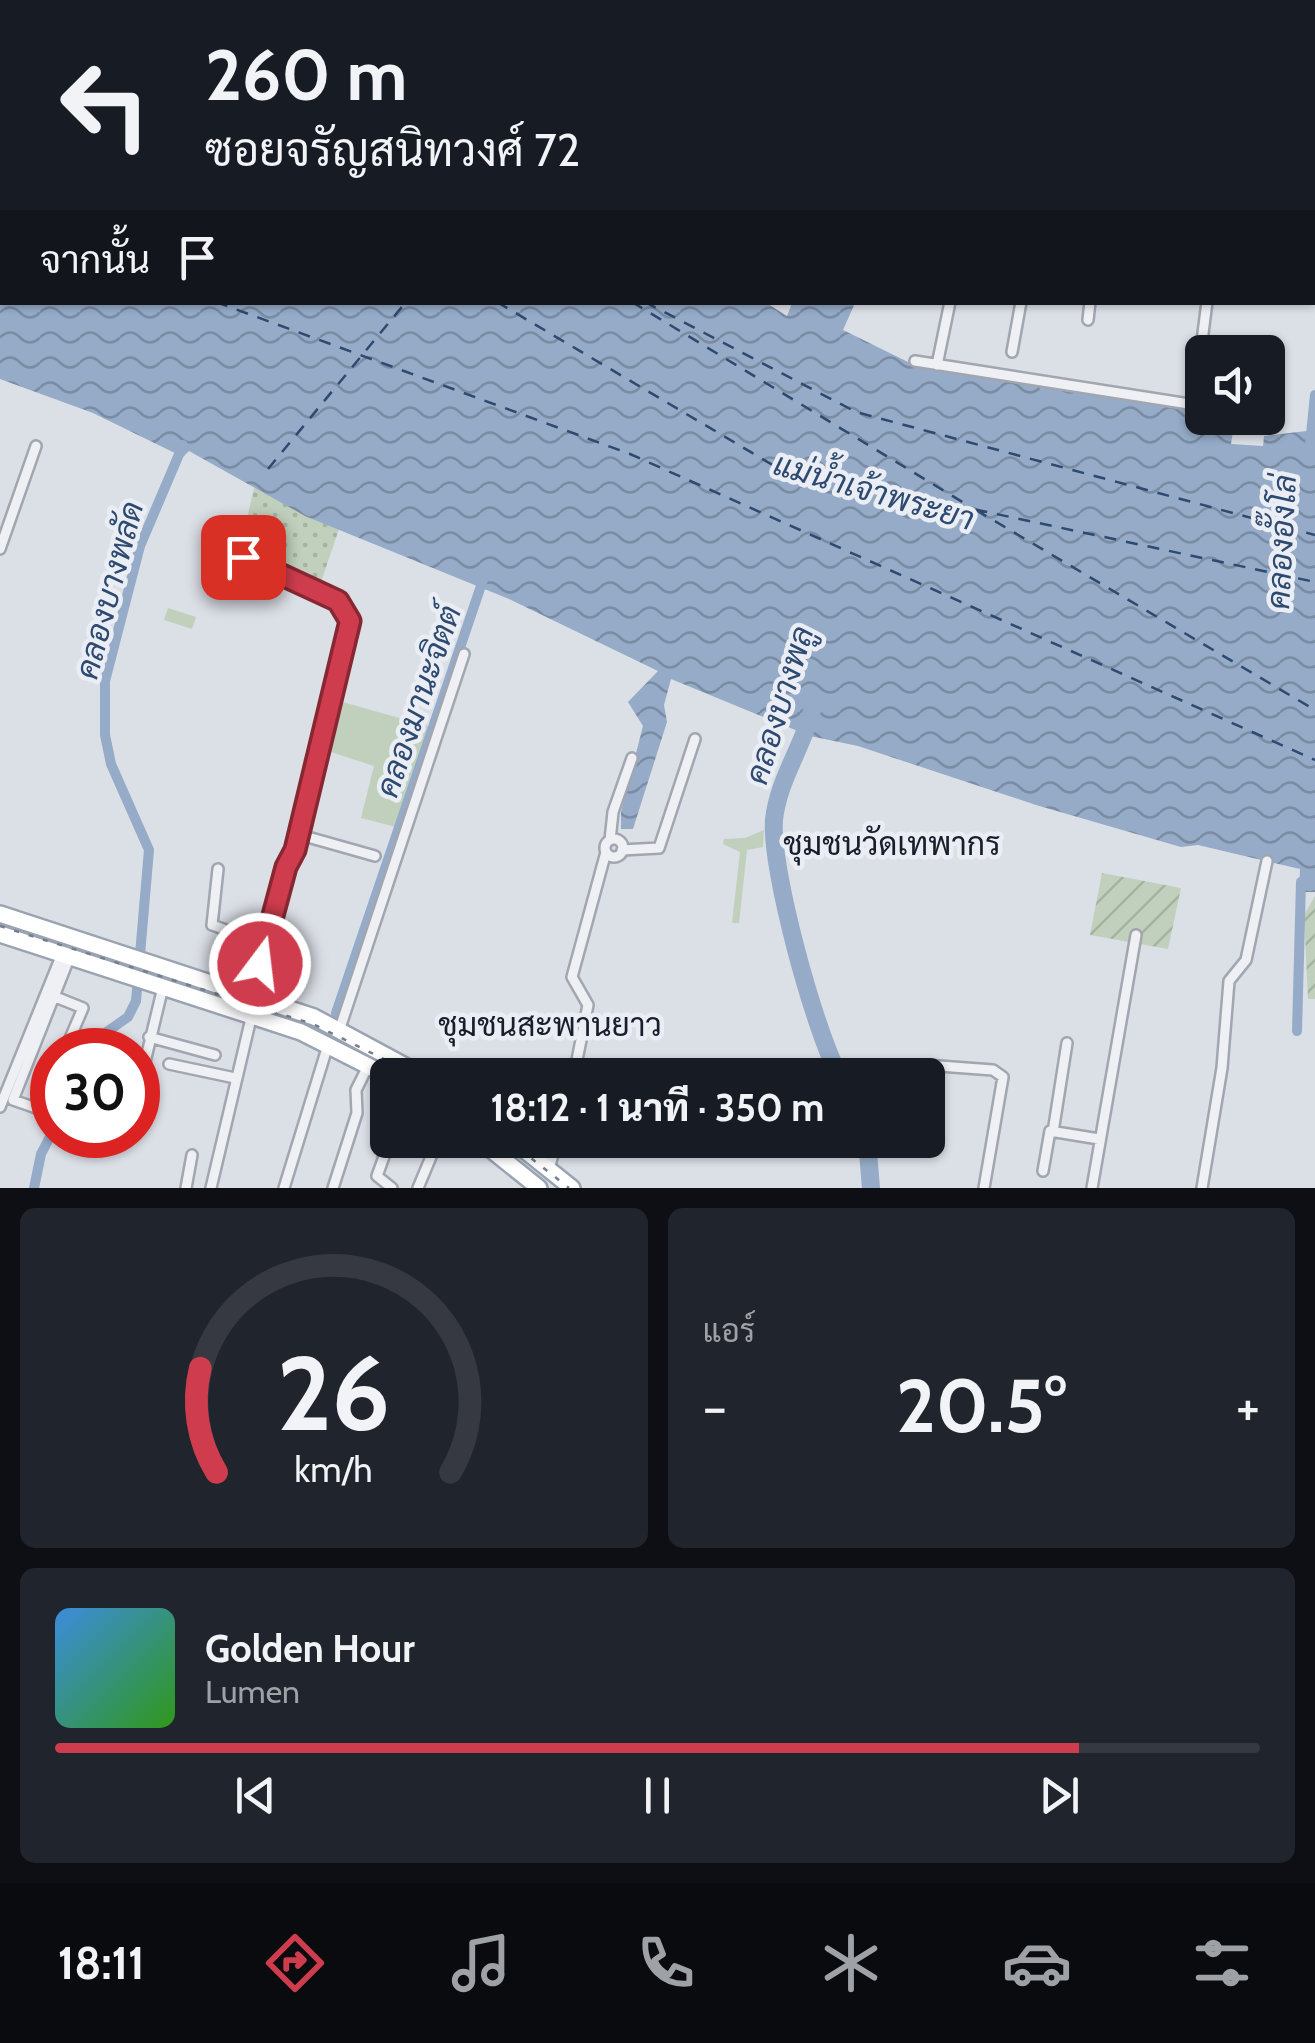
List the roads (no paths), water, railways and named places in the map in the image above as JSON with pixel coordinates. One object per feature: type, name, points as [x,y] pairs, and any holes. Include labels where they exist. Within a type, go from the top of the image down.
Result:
[{"type":"main road","points":[[0,914],[255,995],[340,1028],[392,1058]]},
{"type":"main road","points":[[1,938],[252,1014],[368,1066]]},
{"type":"main road","points":[[502,1158],[540,1188]]},
{"type":"main road","points":[[535,1158],[572,1188]]},
{"type":"street","points":[[936,365],[949,305]]},
{"type":"street","points":[[1012,352],[1020,305]]},
{"type":"street","points":[[1088,320],[1090,305]]},
{"type":"street","points":[[1205,335],[1208,305]]},
{"type":"street","points":[[914,361],[1185,403]]},
{"type":"street","points":[[0,549],[36,446]]},
{"type":"street","points":[[0,508],[14,514]]},
{"type":"street","points":[[243,557],[327,595],[349,614],[345,656],[255,995]]},
{"type":"street","points":[[340,1028],[464,654]]},
{"type":"street","points":[[606,852],[615,857],[622,850],[659,848],[696,738]]},
{"type":"street","points":[[577,1058],[588,1005],[572,977],[610,840],[612,812],[632,758]]},
{"type":"street","points":[[297,834],[374,856]]},
{"type":"street","points":[[610,840],[620,842],[622,850]]},
{"type":"street","points":[[1202,1188],[1222,1068],[1229,981],[1246,960],[1267,861]]},
{"type":"street","points":[[218,870],[212,926],[269,945]]},
{"type":"street","points":[[1092,1188],[1136,935]]},
{"type":"street","points":[[41,1028],[66,955]]},
{"type":"street","points":[[0,1107],[66,955]]},
{"type":"street","points":[[151,1028],[155,985]]},
{"type":"street","points":[[53,996],[83,1008],[74,1028]]},
{"type":"street","points":[[211,1188],[252,1014]]},
{"type":"street","points":[[160,1040],[215,1055]]},
{"type":"street","points":[[1043,1172],[1067,1043]]},
{"type":"street","points":[[284,1188],[328,1046]]},
{"type":"street","points":[[30,1056],[13,1100],[30,1106]]},
{"type":"street","points":[[170,1064],[235,1078]]},
{"type":"street","points":[[945,1068],[961,1065],[994,1070],[1004,1077],[984,1188]]},
{"type":"street","points":[[333,1188],[356,1118],[355,1096],[368,1066]]},
{"type":"street","points":[[1052,1132],[1100,1138]]},
{"type":"street","points":[[186,1188],[192,1155]]},
{"type":"street","points":[[384,1158],[378,1176],[392,1188]]},
{"type":"street","points":[[418,1188],[428,1158]]},
{"type":"street","points":[[549,1169],[552,1158]]},
{"type":"water","name":"แม่น้ำเจ้าพระยา","points":[[0,305],[770,305],[787,316],[791,305],[854,305],[843,330],[910,363],[1185,408],[1185,435],[1232,435],[1231,444],[1263,446],[1264,436],[1315,430],[1315,892],[1299,892],[1300,869],[1198,845],[1181,847],[1036,805],[858,746],[810,736],[671,679],[664,705],[667,722],[633,829],[621,829],[621,812],[643,726],[628,702],[658,671],[509,599],[305,516],[189,451],[183,457],[93,413],[0,379]]},
{"type":"waterway","name":"คลองอั๊งโล่","points":[[1310,444],[1315,395]]},
{"type":"waterway","name":"คลองบางพลัด","points":[[112,1028],[128,1017],[136,1001],[149,850],[111,764],[105,735],[105,681],[140,546],[183,445]]},
{"type":"waterway","name":"คลองมานะจิตต์","points":[[336,1013],[485,574]]},
{"type":"waterway","name":"คลองบางพลู","points":[[812,711],[776,806],[775,843],[796,949],[831,1058]]},
{"type":"waterway","points":[[1297,1031],[1301,882]]},
{"type":"waterway","name":"คลองบางพลัด","points":[[34,1188],[40,1158]]},
{"type":"waterway","name":"คลองบางพลู","points":[[868,1158],[871,1188]]},
{"type":"railway","points":[[0,926],[313,1024],[382,1058]]},
{"type":"railway","points":[[531,1158],[569,1188]]},
{"type":"district","name":"ชุมชนวัดเทพากร","points":[[892,843]]},
{"type":"district","name":"ชุมชนสะพานยาว","points":[[550,1024]]}]
